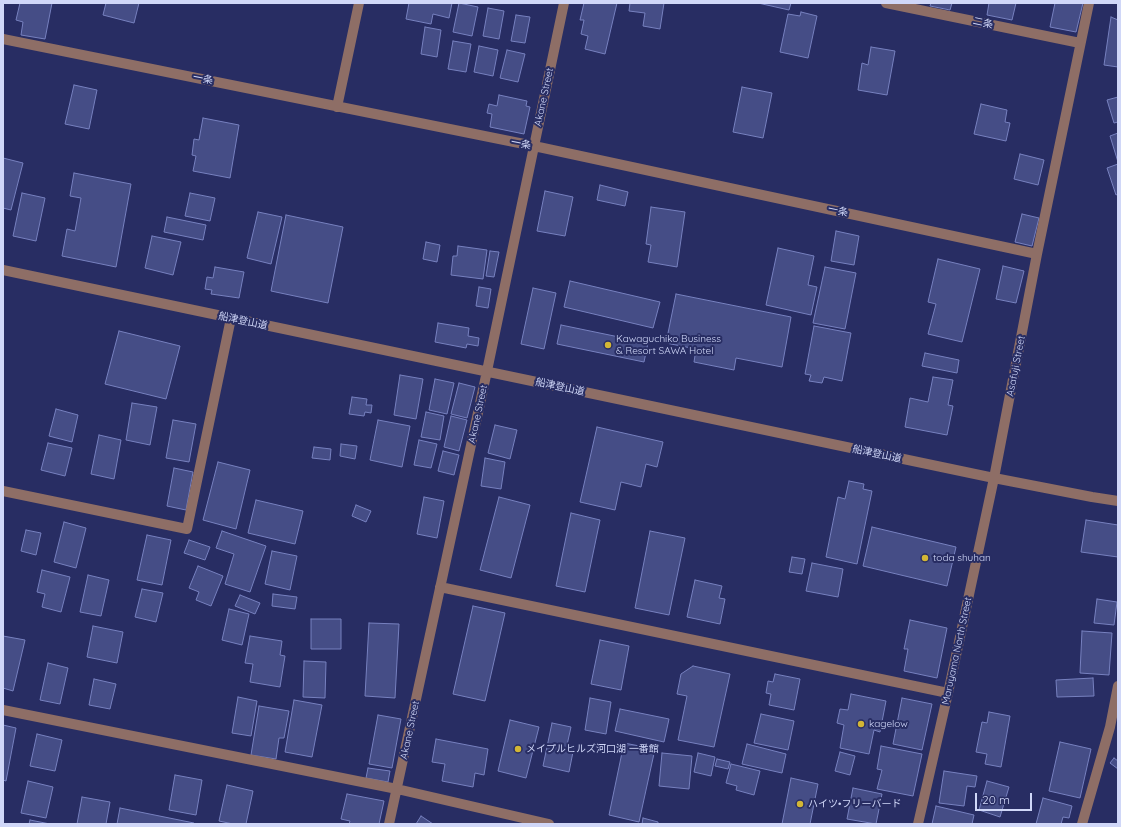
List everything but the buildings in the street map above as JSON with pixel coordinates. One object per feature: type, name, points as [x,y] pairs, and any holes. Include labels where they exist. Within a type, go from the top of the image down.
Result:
[{"type":"street","points":[[337,107],[359,3]]},
{"type":"street","name":"Akane Street","points":[[389,824],[487,371],[564,3]]},
{"type":"street","name":"二条","points":[[886,3],[1080,43]]},
{"type":"street","name":"Asafuji Street","points":[[994,478],[1037,254],[1089,3]]},
{"type":"street","name":"一条","points":[[3,39],[534,146],[1037,254]]},
{"type":"street","name":"船津登山道","points":[[3,270],[994,478],[1118,501]]},
{"type":"street","points":[[3,491],[187,529],[231,318]]},
{"type":"street","name":"Maruyama North Street","points":[[918,824],[994,478]]},
{"type":"street","points":[[440,587],[948,692]]},
{"type":"street","points":[[1082,824],[1110,727],[1118,686]]},
{"type":"street","points":[[3,710],[397,789],[549,824]]},
{"type":"place","name":"Kawaguchiko Business & Resort SAWA Hotel","points":[[608,345]]},
{"type":"place","name":"toda shuhan","points":[[925,558]]},
{"type":"place","name":"kagelow","points":[[861,724]]},
{"type":"place","name":"メイプルヒルズ河口湖 一番館","points":[[518,749]]},
{"type":"place","name":"ハイツ•フリーバード","points":[[800,804]]}]
